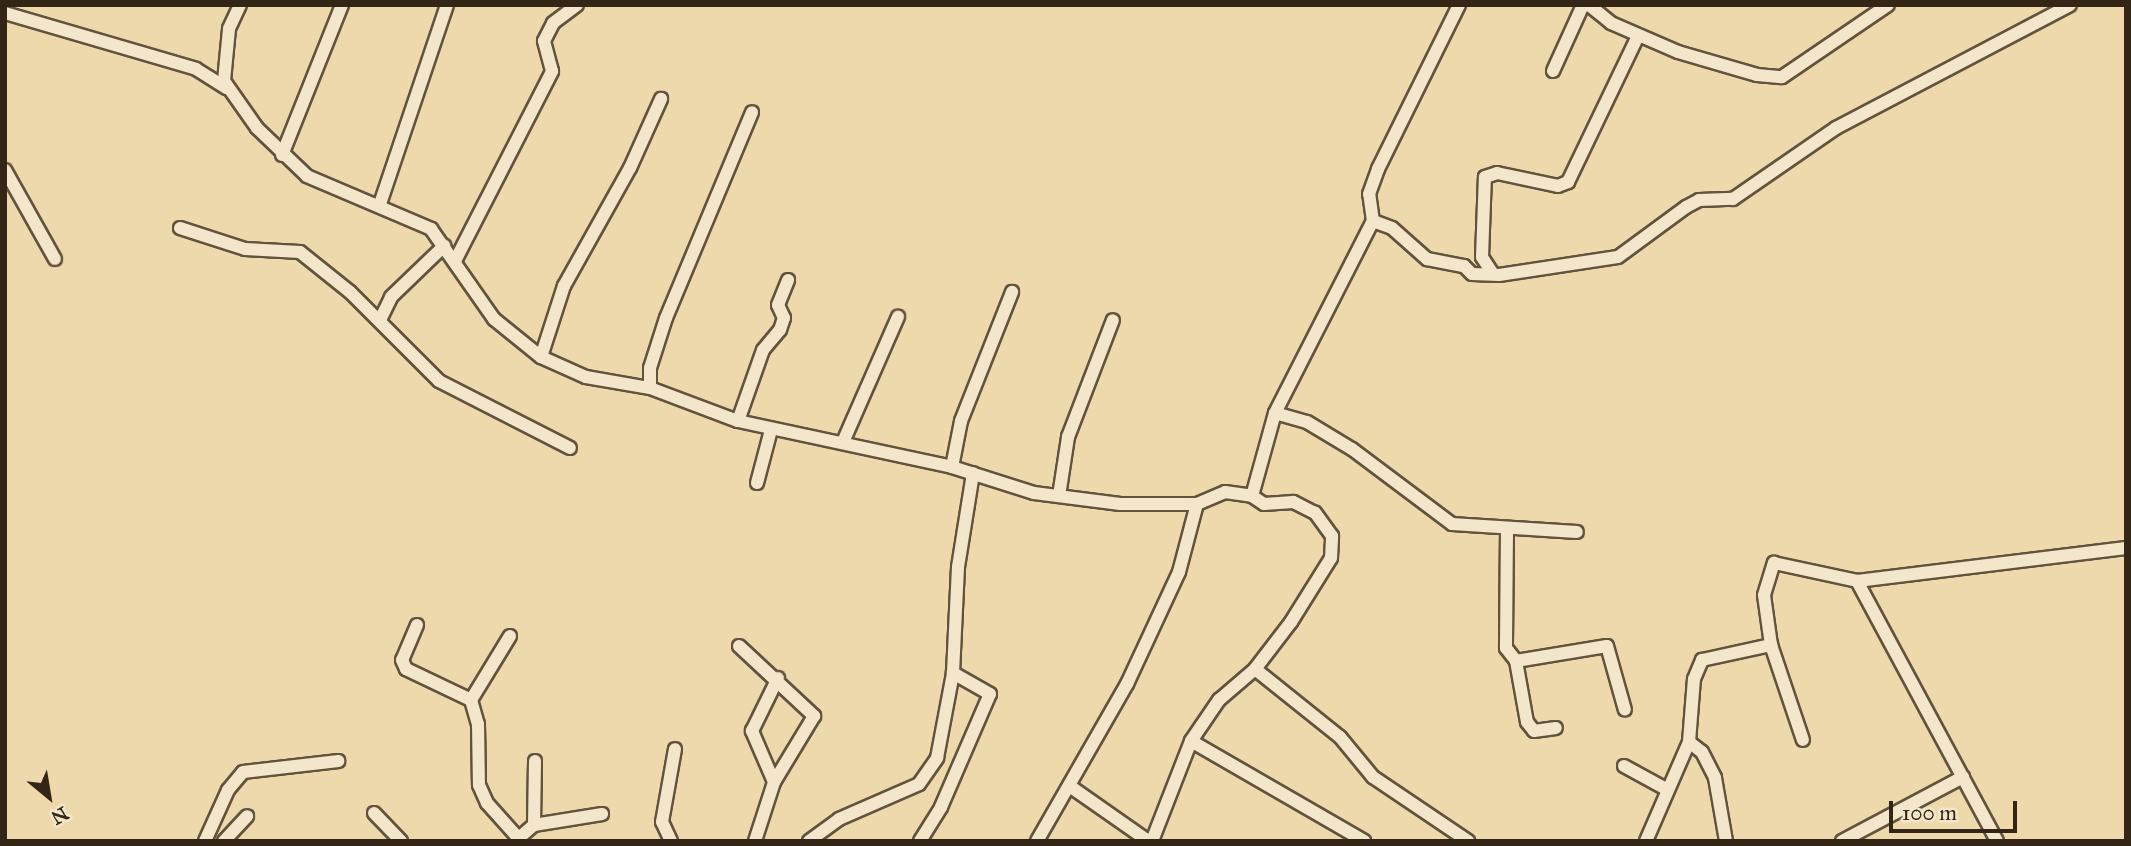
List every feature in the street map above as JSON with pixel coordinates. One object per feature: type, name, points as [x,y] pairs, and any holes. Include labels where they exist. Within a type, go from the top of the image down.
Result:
[{"type":"street","points":[[226,88],[229,29],[240,5]]},
{"type":"street","points":[[282,155],[342,5]]},
{"type":"street","points":[[380,204],[447,5]]},
{"type":"street","points":[[456,259],[552,71],[544,41],[553,23],[577,5]]},
{"type":"street","points":[[1252,496],[1275,413],[1373,222],[1369,194],[1378,169],[1459,5]]},
{"type":"street","points":[[1553,71],[1583,5]]},
{"type":"street","points":[[1589,5],[1637,36],[1758,75],[1782,77],[1888,5]]},
{"type":"street","points":[[1373,222],[1392,228],[1436,263],[1493,274],[1585,264],[1627,253],[1686,207],[1699,200],[1732,199],[1836,128],[2070,5]]},
{"type":"street","points":[[5,13],[196,69],[226,88],[282,155],[307,176],[380,204],[431,229],[456,259],[494,319],[541,357],[586,377],[650,388],[738,421],[771,430],[843,442],[952,467],[1059,496],[1120,504],[1197,504],[1225,492],[1252,496],[1264,504],[1293,502],[1315,513],[1334,547],[1320,581],[1255,669],[1219,701],[1191,741],[1154,839],[1071,787]]},
{"type":"street","points":[[1493,274],[1482,257],[1485,177],[1497,173],[1558,186],[1568,182],[1637,36]]},
{"type":"street","points":[[541,357],[564,286],[630,168],[661,99]]},
{"type":"street","points":[[650,388],[650,368],[666,318],[752,112]]},
{"type":"street","points":[[5,170],[55,259]]},
{"type":"street","points":[[180,228],[245,249],[300,252],[380,320],[439,381],[570,447]]},
{"type":"street","points":[[380,320],[391,297],[444,246]]},
{"type":"street","points":[[738,421],[763,350],[780,330],[784,318],[778,305],[788,280]]},
{"type":"street","points":[[952,467],[961,421],[1012,292]]},
{"type":"street","points":[[843,442],[898,317]]},
{"type":"street","points":[[1059,496],[1068,437],[1113,320]]},
{"type":"street","points":[[1275,413],[1307,422],[1352,449],[1452,524],[1577,532]]},
{"type":"street","points":[[757,483],[771,430]]},
{"type":"street","points":[[809,841],[850,814],[911,789],[927,775],[937,758],[953,673],[958,567],[973,473]]},
{"type":"street","points":[[1037,841],[1071,787],[1180,572],[1197,504]]},
{"type":"street","points":[[1507,528],[1503,618],[1506,648],[1516,661],[1527,722],[1534,731],[1556,728]]},
{"type":"street","points":[[1803,740],[1771,645],[1764,595],[1774,563],[1857,581],[2126,548]]},
{"type":"street","points":[[1857,581],[1997,841]]},
{"type":"street","points":[[417,625],[402,660],[406,669],[471,700]]},
{"type":"street","points":[[510,636],[471,700],[478,724],[479,785],[487,803],[521,839],[534,825],[602,814]]},
{"type":"street","points":[[1646,841],[1666,789],[1689,742],[1694,679],[1702,660],[1771,645]]},
{"type":"street","points":[[739,646],[778,678],[814,716],[774,782],[755,841]]},
{"type":"street","points":[[1516,661],[1608,646],[1625,710]]},
{"type":"street","points":[[1255,669],[1340,737],[1373,777],[1468,841]]},
{"type":"street","points":[[920,841],[941,807],[990,694],[953,673]]},
{"type":"street","points":[[774,782],[752,731],[778,678]]},
{"type":"street","points":[[1191,741],[1364,841]]},
{"type":"street","points":[[1689,742],[1702,752],[1715,778],[1726,841]]},
{"type":"street","points":[[671,841],[662,822],[675,749]]},
{"type":"street","points":[[205,841],[228,790],[243,772],[338,761]]},
{"type":"street","points":[[534,825],[535,761]]},
{"type":"street","points":[[1624,766],[1666,789]]},
{"type":"street","points":[[1842,841],[1963,777]]},
{"type":"street","points":[[374,813],[401,841]]},
{"type":"street","points":[[224,841],[247,816]]}]
